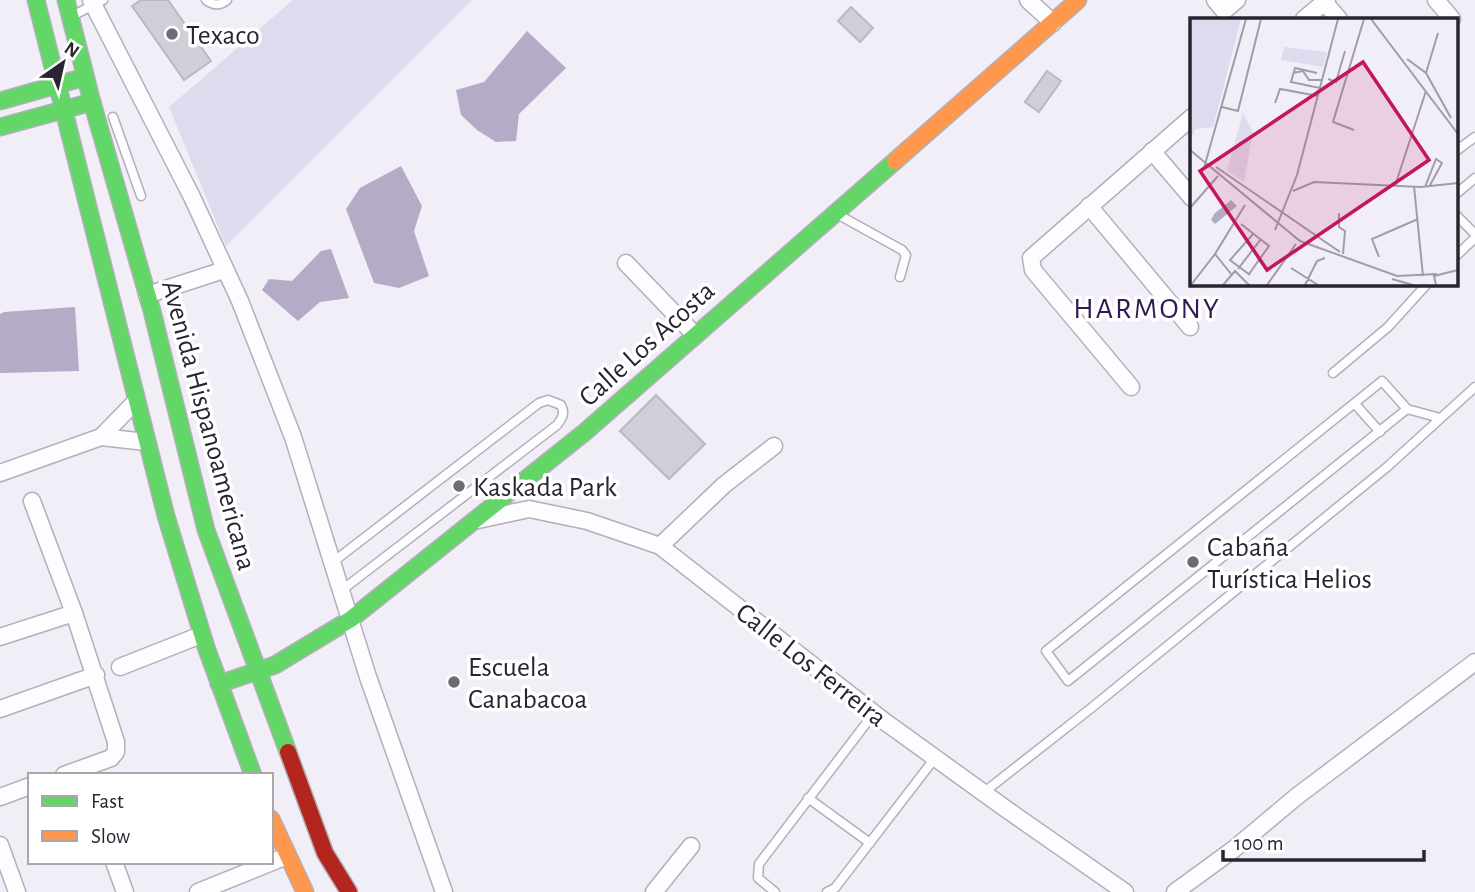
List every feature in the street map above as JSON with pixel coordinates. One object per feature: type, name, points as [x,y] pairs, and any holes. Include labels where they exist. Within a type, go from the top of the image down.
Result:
[{"type":"main road","points":[[36,0],[56,85],[84,180],[146,442],[201,635],[252,773]]},
{"type":"main road","name":"Avenida Hispanoamericana","points":[[66,0],[85,77],[148,295],[205,530],[325,853],[349,892]]},
{"type":"main road","name":"Calle Los Acosta","points":[[219,684],[275,665],[351,619],[585,432],[1078,0]]},
{"type":"main road","points":[[0,101],[85,77]]},
{"type":"main road","points":[[0,127],[92,102]]},
{"type":"main road","points":[[273,824],[305,892]]},
{"type":"street","points":[[1028,0],[1052,23]]},
{"type":"street","points":[[1215,0],[1224,11],[1237,0]]},
{"type":"street","points":[[1436,0],[1450,18]]},
{"type":"street","points":[[1305,18],[1326,1],[1338,18]]},
{"type":"street","points":[[96,2],[192,197],[240,302],[293,437],[368,677],[444,892]]},
{"type":"street","points":[[1131,387],[1031,264],[1035,252],[1190,119]]},
{"type":"street","points":[[1152,151],[1190,196]]},
{"type":"street","points":[[1089,206],[1190,327]]},
{"type":"street","points":[[626,263],[695,335]]},
{"type":"street","points":[[148,295],[225,270]]},
{"type":"street","points":[[101,437],[136,401]]},
{"type":"street","points":[[0,473],[101,437],[146,442]]},
{"type":"street","points":[[660,546],[724,485],[774,446]]},
{"type":"street","points":[[32,501],[96,675],[116,741],[116,752],[111,758],[70,773]]},
{"type":"street","name":"Calle Los Ferreira","points":[[472,522],[529,509],[587,521],[660,546],[874,713],[1125,892]]},
{"type":"street","points":[[0,637],[74,613]]},
{"type":"street","points":[[120,667],[201,635]]},
{"type":"street","points":[[1175,892],[1475,662]]},
{"type":"street","points":[[0,709],[96,675]]},
{"type":"street","points":[[0,797],[28,787]]},
{"type":"street","points":[[0,845],[16,892]]},
{"type":"street","points":[[654,892],[691,846]]},
{"type":"street","points":[[273,862],[287,856]]},
{"type":"street","points":[[115,864],[125,892]]},
{"type":"street","points":[[198,892],[267,864]]},
{"type":"lane","points":[[206,0],[213,5],[227,0]]},
{"type":"lane","points":[[71,16],[96,2]]},
{"type":"lane","points":[[113,117],[141,197]]},
{"type":"lane","points":[[1458,150],[1475,137]]},
{"type":"lane","points":[[113,173],[131,167]]},
{"type":"lane","points":[[1458,192],[1475,178]]},
{"type":"lane","points":[[834,212],[902,250],[906,255],[900,278]]},
{"type":"lane","points":[[1458,217],[1475,236],[1458,254]]},
{"type":"lane","points":[[1333,373],[1388,327],[1426,285]]},
{"type":"lane","points":[[1407,409],[1068,681],[1046,651],[1382,381],[1407,409],[1440,418]]},
{"type":"lane","points":[[983,793],[1387,467],[1475,387]]},
{"type":"lane","points":[[333,562],[539,403],[548,400],[561,405],[564,411],[558,425],[342,590]]},
{"type":"lane","points":[[1355,404],[1380,432]]},
{"type":"lane","points":[[775,892],[758,878],[758,864],[874,713]]},
{"type":"lane","points":[[827,892],[835,888],[935,758]]},
{"type":"lane","points":[[807,798],[870,843]]},
{"type":"shaded area","points":[[293,0],[472,0],[226,246],[169,107]]},
{"type":"shaded area","points":[[527,31],[566,68],[519,114],[516,141],[496,142],[477,130],[461,115],[456,90],[484,82]]},
{"type":"shaded area","points":[[401,166],[422,206],[414,231],[429,276],[399,288],[374,283],[346,209],[360,188]]},
{"type":"shaded area","points":[[331,249],[349,298],[320,302],[298,321],[262,290],[269,279],[292,281],[321,251]]},
{"type":"shaded area","points":[[75,307],[79,371],[0,373],[0,314]]},
{"type":"building","name":"Texaco","points":[[141,0],[168,0],[211,61],[184,80],[132,6]]},
{"type":"building","points":[[851,7],[873,28],[860,42],[838,21]]},
{"type":"building","points":[[1047,71],[1061,81],[1039,112],[1025,102]]},
{"type":"building","points":[[656,395],[705,444],[669,479],[620,431]]},
{"type":"traffic: fast","points":[[36,0],[166,516],[206,647],[252,773]]},
{"type":"traffic: fast","points":[[66,0],[92,102],[152,311],[206,530],[288,752]]},
{"type":"traffic: fast","points":[[0,101],[85,77]]},
{"type":"traffic: fast","points":[[0,127],[92,102]]},
{"type":"traffic: fast","points":[[219,684],[275,665],[351,619],[585,432],[895,161]]},
{"type":"traffic: slow","points":[[895,161],[1078,0]]},
{"type":"traffic: slow","points":[[273,823],[305,892]]},
{"type":"traffic: jam","points":[[288,752],[325,853],[349,892]]},
{"type":"place","name":"Texaco","points":[[172,34]]},
{"type":"place","name":"Kaskada Park","points":[[459,486]]},
{"type":"place","name":"Cabaña Turística Helios","points":[[1193,562]]},
{"type":"place","name":"Escuela Canabacoa","points":[[454,682]]},
{"type":"district","name":"HARMONY","points":[[1147,308]]}]
